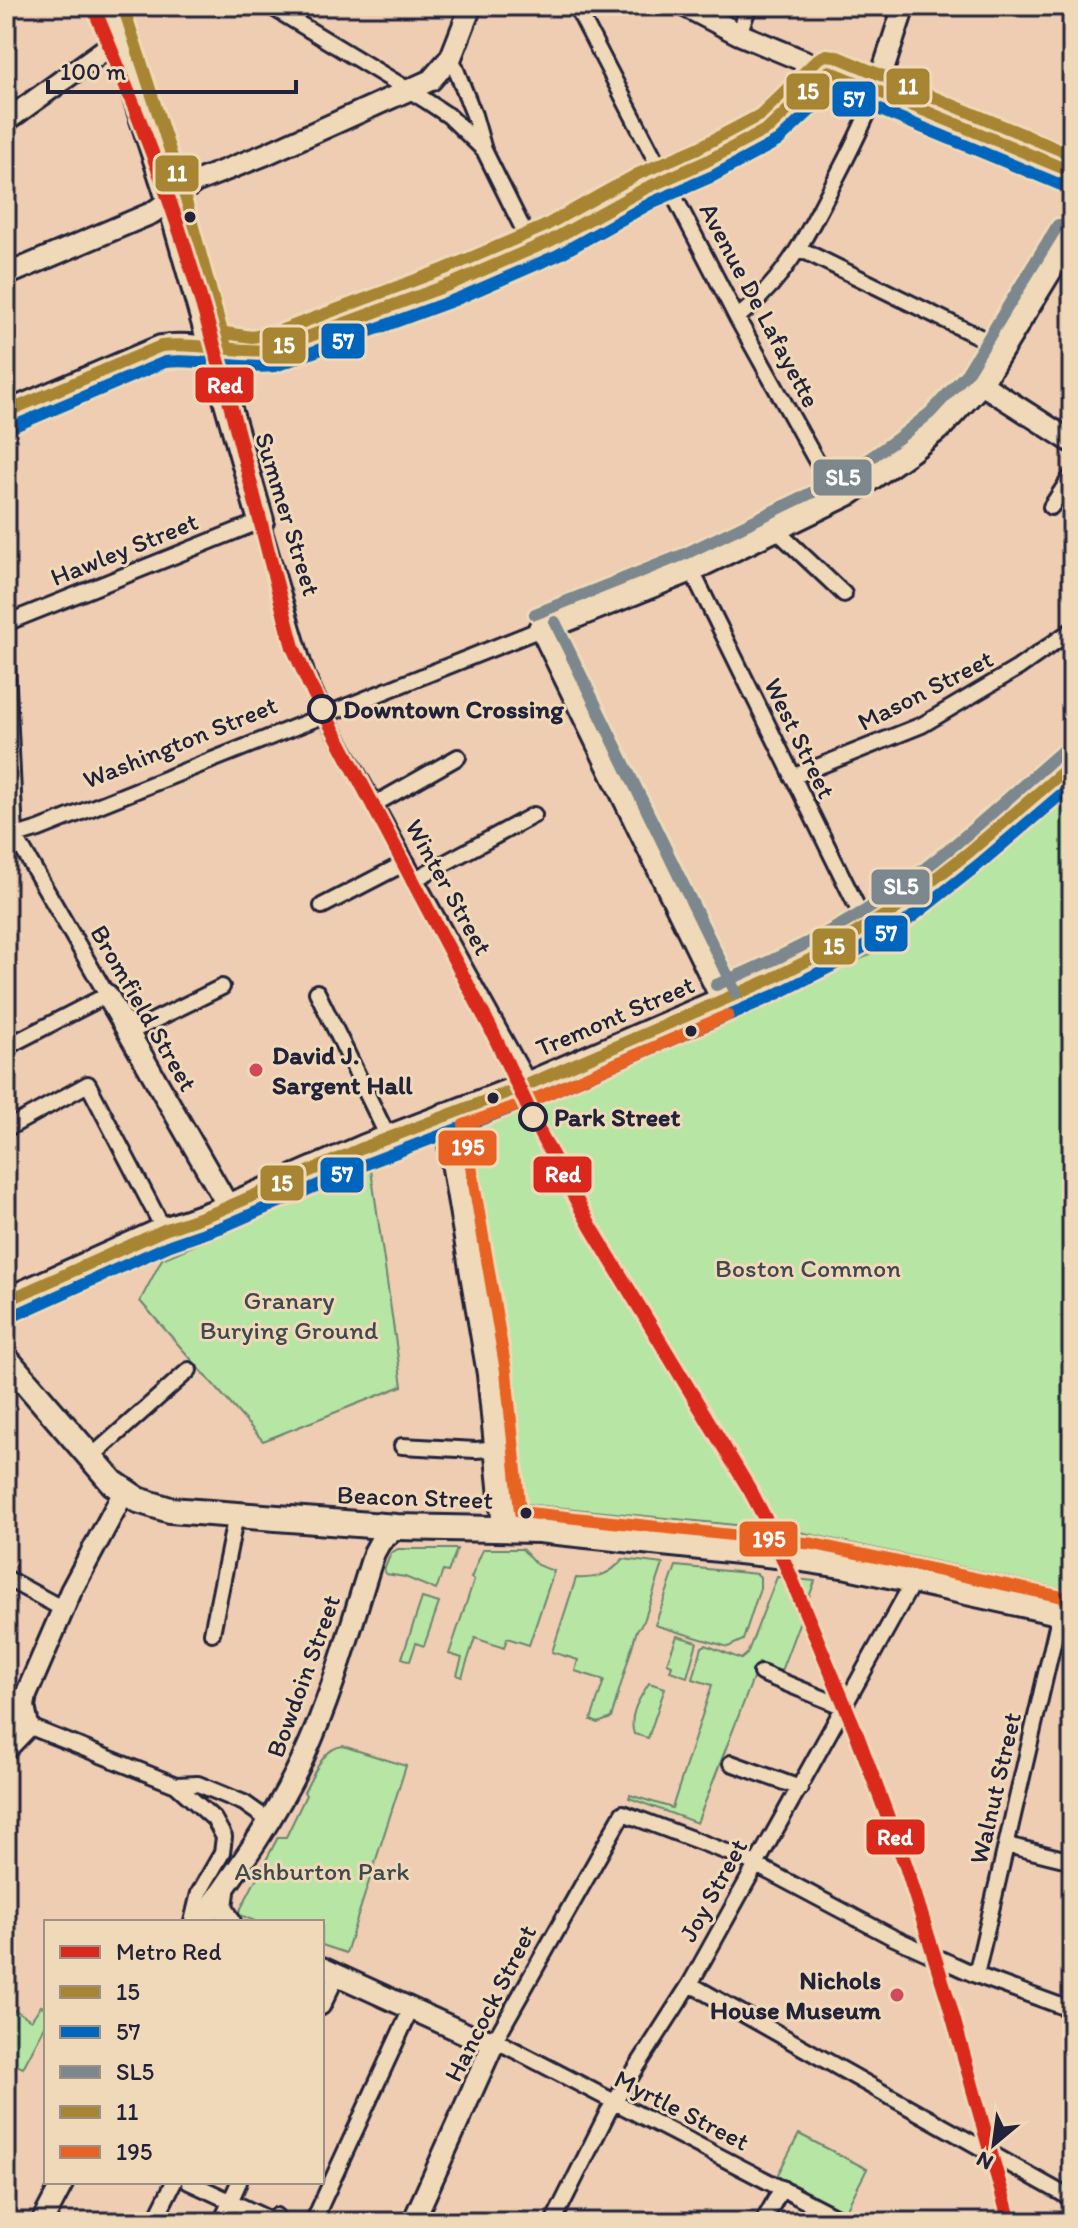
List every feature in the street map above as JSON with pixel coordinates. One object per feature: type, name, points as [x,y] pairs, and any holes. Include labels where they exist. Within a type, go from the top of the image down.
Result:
[{"type":"main road","name":"Summer Street","points":[[106,6],[169,199],[261,521]]},
{"type":"main road","points":[[6,275],[152,213],[195,182],[431,80],[451,57],[471,6]]},
{"type":"main road","points":[[685,6],[739,34],[1072,172]]},
{"type":"main road","points":[[876,92],[904,6]]},
{"type":"main road","points":[[6,121],[118,40]]},
{"type":"main road","points":[[6,412],[157,347],[181,343],[252,353],[278,349],[451,284],[533,249],[769,128],[829,71]]},
{"type":"main road","name":"Washington Street","points":[[541,629],[691,569],[837,498],[868,480],[931,434],[980,383],[1072,233]]},
{"type":"main road","points":[[980,383],[1072,442]]},
{"type":"main road","points":[[541,629],[722,1000]]},
{"type":"main road","name":"Tremont Street","points":[[6,1301],[164,1230],[388,1137],[529,1084],[783,973],[897,908],[968,853],[1072,764]]},
{"type":"main road","name":"Bromfield Street","points":[[107,995],[228,1206]]},
{"type":"main road","points":[[446,1115],[490,1374],[505,1527]]},
{"type":"main road","name":"Beacon Street","points":[[6,1359],[124,1492],[170,1510],[397,1527],[505,1527],[800,1558],[1066,1614]]},
{"type":"main road","points":[[6,1749],[28,1726],[24,1706],[26,1695],[63,1609],[124,1492]]},
{"type":"main road","name":"Bowdoin Street","points":[[202,1920],[224,1892],[290,1785],[314,1734],[374,1553],[380,1542],[397,1527]]},
{"type":"main road","points":[[224,1892],[222,1907],[229,1920]]},
{"type":"main road","points":[[330,1971],[471,2036],[495,2040]]},
{"type":"main road","name":"Hancock Street","points":[[413,2222],[495,2040]]},
{"type":"main road","points":[[42,2222],[62,2184]]},
{"type":"street","points":[[270,6],[449,116],[484,150]]},
{"type":"street","name":"Avenue De Lafayette","points":[[576,6],[737,318],[837,498]]},
{"type":"street","points":[[739,34],[749,6]]},
{"type":"street","points":[[451,57],[484,150],[533,249]]},
{"type":"street","points":[[737,318],[770,289],[800,249],[876,92]]},
{"type":"street","points":[[800,249],[1002,348]]},
{"type":"street","points":[[1051,507],[1072,475]]},
{"type":"street","name":"Hawley Street","points":[[6,623],[261,521]]},
{"type":"street","name":"Summer Street","points":[[261,521],[307,676],[325,715]]},
{"type":"street","points":[[774,528],[844,594]]},
{"type":"street","name":"West Street","points":[[691,569],[867,927]]},
{"type":"street","name":"Washington Street","points":[[10,837],[39,829],[541,629]]},
{"type":"street","name":"Mason Street","points":[[792,777],[922,725],[1018,668],[1072,630]]},
{"type":"street","points":[[6,646],[10,837]]},
{"type":"street","name":"Winter Street","points":[[325,715],[529,1084]]},
{"type":"street","points":[[375,804],[458,757]]},
{"type":"street","points":[[417,878],[534,815]]},
{"type":"street","name":"Bromfield Street","points":[[10,837],[107,995]]},
{"type":"street","points":[[322,906],[407,862]]},
{"type":"street","points":[[128,1033],[222,987]]},
{"type":"street","points":[[317,992],[388,1137]]},
{"type":"street","points":[[6,1047],[107,995]]},
{"type":"street","points":[[6,1129],[88,1084],[164,1230]]},
{"type":"street","points":[[91,1457],[189,1370]]},
{"type":"street","points":[[402,1446],[476,1450],[499,1448]]},
{"type":"street","points":[[212,1633],[236,1515]]},
{"type":"street","points":[[6,1578],[63,1609]]},
{"type":"street","name":"Joy Street","points":[[553,2222],[614,2102],[690,1984],[914,1580]]},
{"type":"street","name":"Walnut Street","points":[[976,1975],[1066,1614]]},
{"type":"street","points":[[761,1673],[844,1707]]},
{"type":"street","points":[[28,1726],[176,1785],[214,1819],[224,1837],[222,1853],[199,1893],[192,1920]]},
{"type":"street","points":[[731,1763],[800,1788]]},
{"type":"street","points":[[176,1785],[198,1784],[244,1803],[268,1820]]},
{"type":"street","name":"Hancock Street","points":[[495,2040],[623,1813],[755,1864]]},
{"type":"street","points":[[1007,1845],[1072,1861]]},
{"type":"street","points":[[755,1864],[892,1937],[976,1975],[1072,2010]]},
{"type":"street","points":[[324,1998],[330,1971]]},
{"type":"street","points":[[690,1984],[1072,2199]]},
{"type":"street","points":[[313,2222],[411,2009]]},
{"type":"street","name":"Myrtle Street","points":[[495,2040],[846,2222]]},
{"type":"street","points":[[154,2222],[173,2184]]},
{"type":"street","points":[[193,2184],[273,2221],[276,2216]]},
{"type":"street","points":[[221,2222],[238,2184]]},
{"type":"street","points":[[763,2222],[782,2188]]},
{"type":"green space","name":"Boston Common","points":[[1072,791],[1072,1591],[795,1531],[525,1504],[468,1140],[475,1126],[867,956],[906,928]]},
{"type":"green space","name":"Granary Burying Ground","points":[[371,1170],[402,1386],[263,1441],[140,1301],[162,1259]]},
{"type":"green space","points":[[398,1549],[457,1549],[448,1572],[443,1571],[436,1590],[405,1577],[386,1574],[384,1570],[391,1553]]},
{"type":"green space","points":[[483,1549],[522,1549],[537,1565],[554,1571],[529,1645],[507,1638],[504,1648],[475,1638],[462,1677],[457,1675],[462,1658],[449,1654],[474,1580],[471,1578]]},
{"type":"green space","points":[[623,1559],[663,1564],[644,1621],[637,1630],[611,1718],[598,1723],[591,1720],[604,1680],[575,1671],[578,1660],[552,1652],[576,1578],[602,1575]]},
{"type":"green space","points":[[676,1566],[757,1574],[760,1577],[760,1588],[743,1640],[728,1647],[655,1625]]},
{"type":"green space","points":[[777,1577],[815,1581],[781,1671],[759,1663],[697,1823],[629,1798],[630,1795],[672,1808],[712,1685],[693,1679],[702,1647],[706,1645],[741,1659],[747,1654]]},
{"type":"green space","points":[[422,1598],[439,1603],[424,1646],[416,1643],[410,1661],[402,1658]]},
{"type":"green space","points":[[677,1636],[697,1642],[687,1677],[670,1671],[672,1665],[667,1663]]},
{"type":"green space","points":[[649,1683],[665,1688],[648,1738],[634,1734],[632,1720]]},
{"type":"green space","name":"Ashburton Park","points":[[343,1746],[406,1766],[346,1953],[324,1946],[324,1920],[252,1920],[238,1914],[278,1837],[286,1837],[319,1763],[336,1748]]},
{"type":"green space","points":[[41,2006],[44,2007],[44,2028],[23,2068],[6,2060],[6,2023],[15,2010],[31,2020]]},
{"type":"green space","points":[[799,2134],[867,2169],[845,2212],[777,2176]]},
{"type":"metro line","name":"Red","points":[[93,6],[150,146],[196,283],[293,647],[309,684],[490,1027],[541,1135],[591,1227],[770,1528],[854,1727],[906,1866],[949,2003],[1010,2222]]},
{"type":"transit line","name":"11","points":[[123,6],[184,194],[225,343]]},
{"type":"transit line","name":"11","points":[[212,331],[252,337],[274,333],[445,269],[543,227],[638,174],[698,148],[760,115],[818,59],[826,55],[835,56],[1072,155]]},
{"type":"transit line","name":"15","points":[[6,412],[161,346],[272,350],[451,284],[550,241],[646,188],[705,162],[769,128],[829,71],[1072,172]]},
{"type":"transit line","name":"57","points":[[12,427],[165,362],[275,366],[457,299],[558,255],[653,202],[713,176],[778,141],[832,90],[1066,187]]},
{"type":"transit line","name":"SL5","points":[[535,614],[685,554],[842,478],[900,437],[930,413],[967,373],[1058,225]]},
{"type":"transit line","name":"SL5","points":[[555,622],[736,993]]},
{"type":"transit line","name":"SL5","points":[[716,985],[810,942],[891,894],[966,835],[1061,752]]},
{"type":"transit line","name":"15","points":[[6,1301],[164,1230],[216,1212],[365,1147],[529,1084],[769,980],[823,953],[897,908],[968,853],[1072,764]]},
{"type":"transit line","name":"57","points":[[13,1316],[170,1245],[222,1227],[371,1162],[535,1099],[775,995],[830,967],[907,921],[1072,785]]},
{"type":"transit line","name":"195","points":[[728,1015],[535,1099],[464,1125],[506,1371],[520,1512],[814,1544],[1072,1599]]},
{"type":"place","name":"Downtown Crossing","points":[[322,709]]},
{"type":"place","name":"David J. Sargent Hall","points":[[256,1070]]},
{"type":"place","name":"Park Street","points":[[533,1117]]},
{"type":"place","name":"Nichols House Museum","points":[[897,1995]]}]
